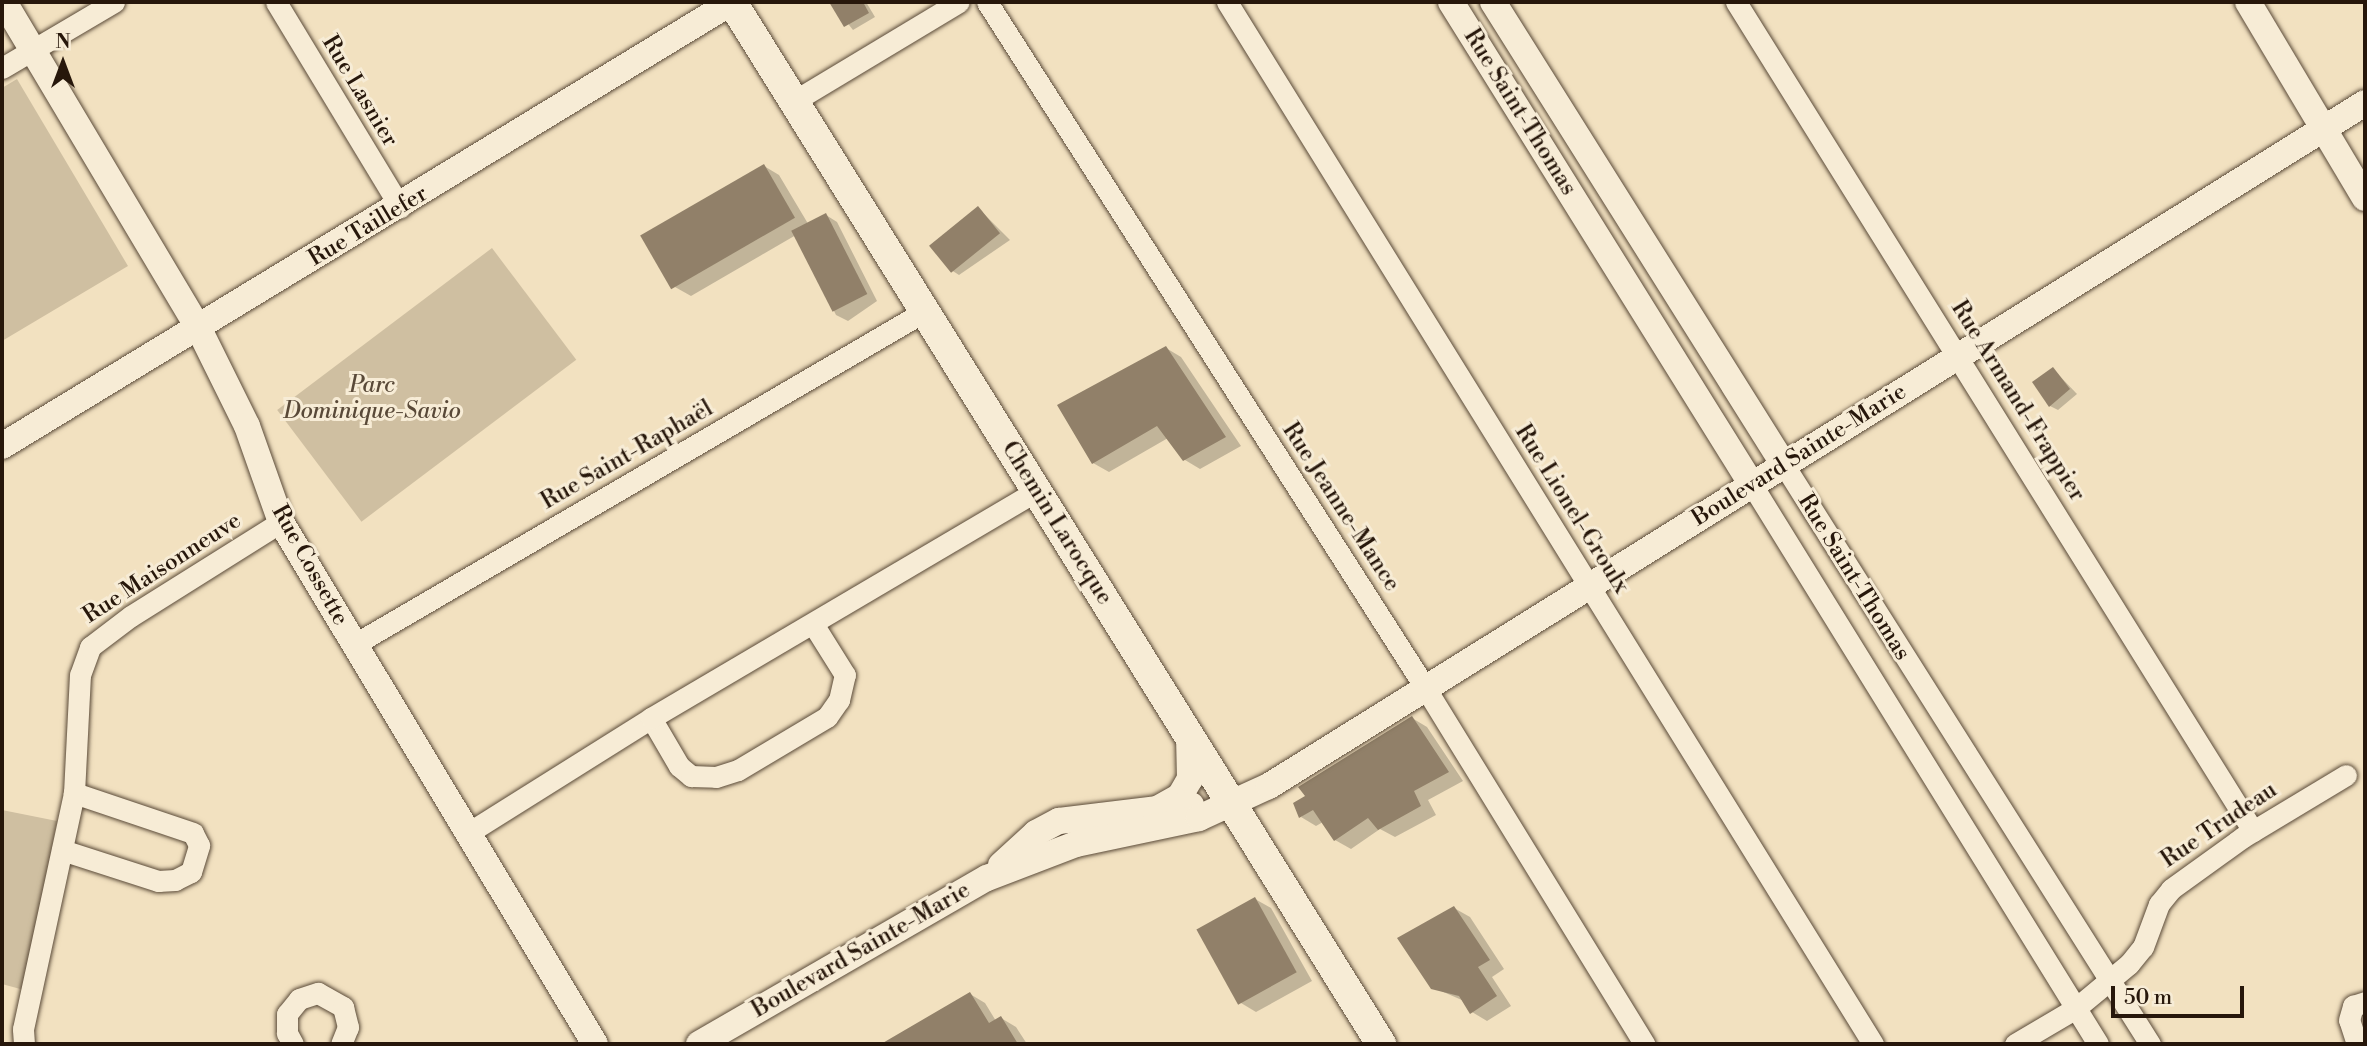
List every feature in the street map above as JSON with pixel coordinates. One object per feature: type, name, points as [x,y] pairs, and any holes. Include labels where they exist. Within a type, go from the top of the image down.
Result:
[{"type":"main road","name":"Chemin Larocque","points":[[732,2],[1381,1044]]},
{"type":"street","name":"Rue Cossette","points":[[5,2],[198,327],[247,426],[281,522],[594,1044]]},
{"type":"street","points":[[2,68],[114,2]]},
{"type":"street","name":"Rue Lasnier","points":[[276,2],[400,207]]},
{"type":"street","name":"Rue Taillefer","points":[[2,446],[400,207],[732,2]]},
{"type":"street","points":[[794,100],[959,2]]},
{"type":"street","name":"Rue Jeanne-Mance","points":[[987,2],[1426,689],[1644,1044]]},
{"type":"street","name":"Rue Lionel-Groulx","points":[[1227,2],[1873,1044]]},
{"type":"street","name":"Rue Saint-Thomas","points":[[1451,2],[2098,1044]]},
{"type":"street","name":"Rue Saint-Thomas","points":[[1493,2],[2150,1044]]},
{"type":"street","name":"Rue Armand-Frappier","points":[[1736,2],[2253,831]]},
{"type":"street","points":[[2248,2],[2365,198]]},
{"type":"street","name":"Boulevard Sainte-Marie","points":[[699,1044],[987,878],[1067,847],[1199,818],[1269,786],[2365,103]]},
{"type":"street","name":"Rue Saint-Raphaël","points":[[355,644],[925,311]]},
{"type":"street","points":[[468,833],[651,719],[1037,491]]},
{"type":"street","name":"Rue Maisonneuve","points":[[24,1044],[23,1029],[74,793],[80,675],[90,647],[131,616],[281,522]]},
{"type":"street","points":[[651,719],[679,766],[691,776],[716,777],[738,770],[827,717],[839,699],[845,675],[813,624]]},
{"type":"street","points":[[1157,809],[1180,796],[1190,779],[1189,736]]},
{"type":"street","name":"Rue Trudeau","points":[[2015,1044],[2076,1008],[2143,947],[2159,904],[2171,889],[2253,831],[2346,775]]},
{"type":"street","points":[[62,850],[158,881],[175,880],[191,872],[199,845],[193,833],[74,793]]},
{"type":"street","name":"Boulevard Sainte-Marie","points":[[987,878],[1036,833],[1059,821],[1157,809],[1232,804]]},
{"type":"street","points":[[290,1044],[287,1014],[299,999],[318,993],[343,1007],[348,1027],[341,1044]]},
{"type":"street","points":[[2357,1044],[2349,1020],[2353,1006],[2365,1002]]},
{"type":"green space","points":[[17,79],[128,266],[2,341],[2,88]]},
{"type":"green space","name":"Parc Dominique-Savio","points":[[492,248],[576,360],[361,522],[277,410]]},
{"type":"green space","points":[[2,810],[57,821],[24,990],[2,984]]},
{"type":"building","points":[[829,2],[863,2],[869,13],[844,27]]},
{"type":"building","points":[[764,164],[795,218],[671,289],[640,236]]},
{"type":"building","points":[[978,206],[1000,233],[951,273],[929,246]]},
{"type":"building","points":[[826,213],[867,294],[833,312],[791,231]]},
{"type":"building","points":[[1166,346],[1226,437],[1183,461],[1157,426],[1092,464],[1057,405]]},
{"type":"building","points":[[2053,367],[2070,389],[2049,407],[2032,382]]},
{"type":"building","points":[[1412,716],[1449,772],[1414,791],[1421,806],[1378,830],[1368,818],[1334,841],[1313,810],[1299,818],[1293,803],[1305,796],[1298,787]]},
{"type":"building","points":[[1255,897],[1297,972],[1238,1005],[1196,929]]},
{"type":"building","points":[[1454,906],[1490,960],[1478,967],[1497,996],[1470,1014],[1459,996],[1431,989],[1397,938]]},
{"type":"building","points":[[970,992],[989,1023],[1001,1016],[1018,1044],[881,1044]]}]
